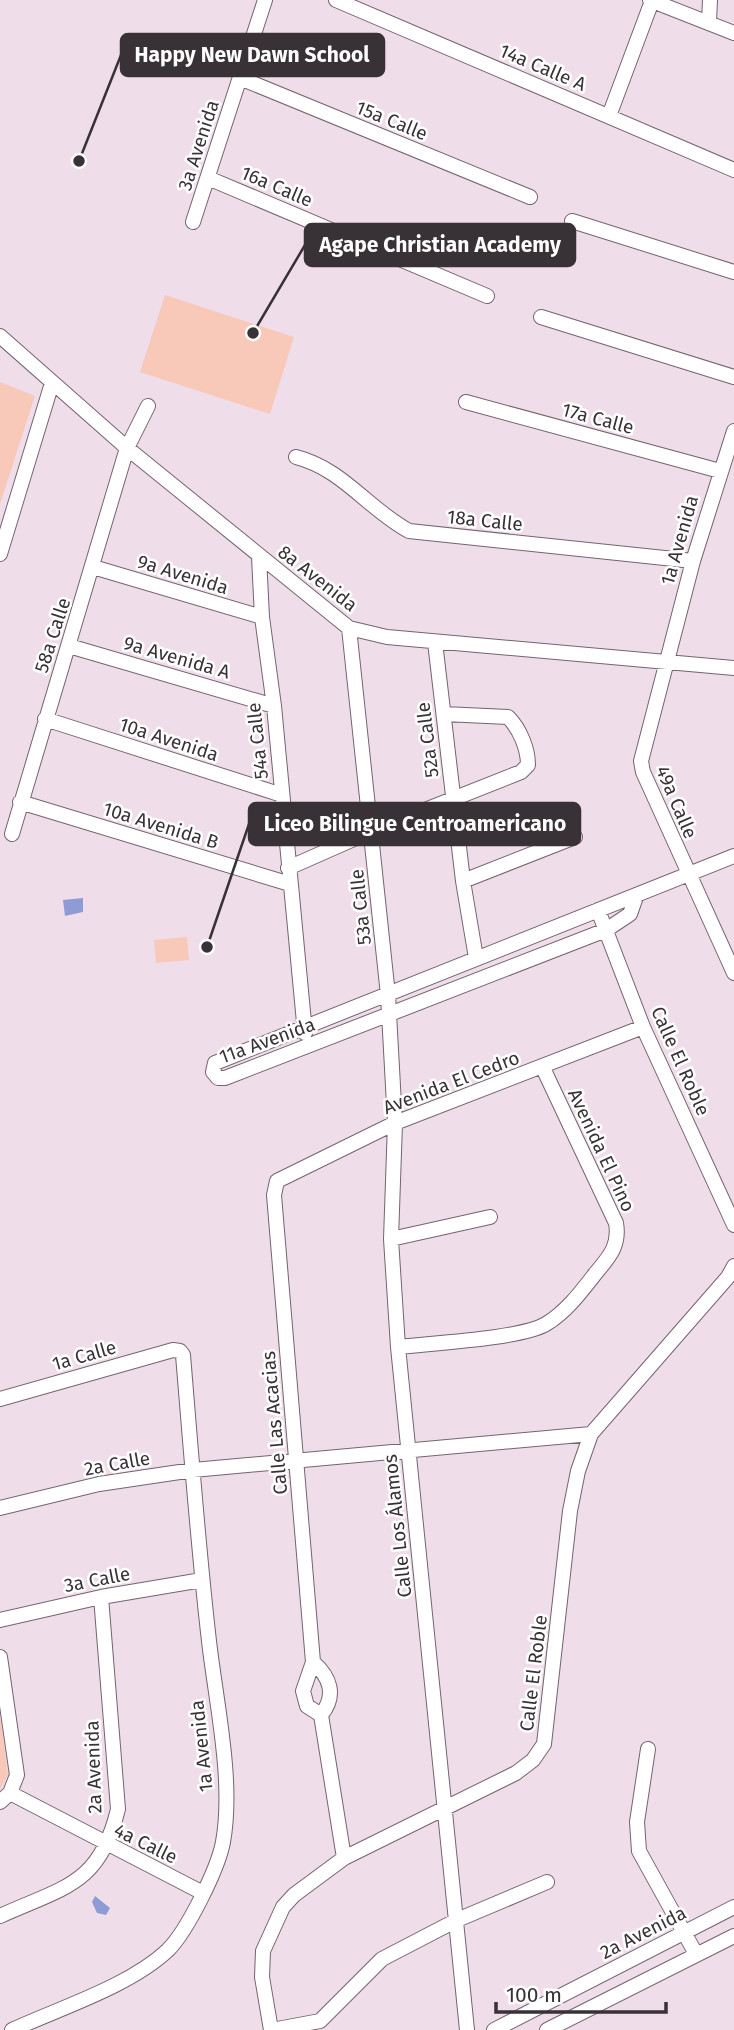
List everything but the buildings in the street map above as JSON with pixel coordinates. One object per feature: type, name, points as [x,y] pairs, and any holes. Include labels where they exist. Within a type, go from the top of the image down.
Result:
[{"type":"street","name":"3a Avenida","points":[[193,222],[265,0]]},
{"type":"street","name":"14a Calle A","points":[[336,0],[734,170]]},
{"type":"street","points":[[609,116],[651,0],[734,33]]},
{"type":"street","points":[[709,22],[710,0]]},
{"type":"street","name":"15a Calle","points":[[240,78],[530,198]]},
{"type":"street","name":"16a Calle","points":[[208,178],[487,296]]},
{"type":"street","points":[[572,221],[734,272]]},
{"type":"street","points":[[541,317],[734,377]]},
{"type":"street","name":"8a Avenida","points":[[0,336],[127,448],[349,628],[387,637],[435,642],[734,668]]},
{"type":"street","points":[[0,554],[52,383]]},
{"type":"street","name":"17a Calle","points":[[466,402],[720,471]]},
{"type":"street","name":"58a Calle","points":[[12,834],[127,448],[148,406]]},
{"type":"street","name":"1a Avenida","points":[[665,662],[734,431]]},
{"type":"street","name":"18a Calle","points":[[296,457],[314,461],[342,477],[394,523],[409,531],[693,561]]},
{"type":"street","name":"54a Calle","points":[[259,557],[262,617],[274,706],[305,1047]]},
{"type":"street","name":"9a Avenida","points":[[93,568],[262,617]]},
{"type":"street","name":"53a Calle","points":[[349,628],[389,1016]]},
{"type":"street","name":"52a Calle","points":[[435,642],[463,881],[476,958]]},
{"type":"street","name":"9a Avenida A","points":[[69,646],[274,706]]},
{"type":"street","name":"49a Calle","points":[[665,662],[641,767],[734,973]]},
{"type":"street","points":[[288,868],[372,831],[521,772],[528,765],[528,754],[515,724],[508,718],[444,714]]},
{"type":"street","name":"10a Avenida","points":[[45,719],[282,795]]},
{"type":"street","name":"10a Avenida B","points":[[20,802],[290,884]]},
{"type":"street","points":[[463,881],[575,836]]},
{"type":"street","name":"11a Avenida","points":[[635,897],[630,914],[606,930],[225,1078],[218,1078],[213,1072],[215,1063],[734,856]]},
{"type":"street","name":"Calle El Roble","points":[[598,910],[643,1027],[734,1225]]},
{"type":"street","name":"Calle Los Álamos","points":[[389,1016],[395,1124],[391,1239],[398,1347],[467,2030]]},
{"type":"street","name":"Avenida El Cedro","points":[[277,1181],[395,1124],[643,1027]]},
{"type":"street","name":"Avenida El Pino","points":[[398,1347],[524,1332],[546,1324],[576,1298],[615,1249],[619,1237],[616,1223],[543,1068]]},
{"type":"street","name":"Calle Las Acacias","points":[[277,1181],[274,1195],[313,1662],[303,1691],[307,1706],[321,1715]]},
{"type":"street","points":[[391,1239],[490,1217]]},
{"type":"street","name":"Calle El Roble","points":[[272,2030],[261,1966],[273,1925],[293,1895],[344,1858],[516,1773],[533,1760],[544,1744],[570,1511],[578,1471],[592,1434],[728,1277],[734,1266]]},
{"type":"street","name":"1a Avenida","points":[[12,2030],[151,1964],[170,1948],[216,1868],[223,1840],[226,1788],[202,1580],[183,1355],[180,1351]]},
{"type":"street","name":"1a Calle","points":[[0,1399],[180,1351]]},
{"type":"street","name":"2a Calle","points":[[0,1508],[99,1484],[193,1470],[592,1434]]},
{"type":"street","name":"3a Calle","points":[[0,1620],[101,1597],[202,1580]]},
{"type":"street","name":"2a Avenida","points":[[0,1916],[82,1878],[106,1846],[118,1809],[101,1597]]},
{"type":"street","points":[[0,1657],[17,1775],[5,1798]]},
{"type":"street","name":"Calle Las Acacias","points":[[313,1662],[327,1674],[331,1688],[328,1706],[321,1715],[344,1858]]},
{"type":"street","points":[[648,1749],[637,1822],[639,1851],[696,1954]]},
{"type":"street","name":"4a Calle","points":[[5,1798],[203,1893]]},
{"type":"street","points":[[272,2030],[320,2021],[382,1959],[457,1920],[547,1882]]},
{"type":"street","name":"2a Avenida","points":[[494,2030],[734,1907]]},
{"type":"street","points":[[552,2029],[734,1936]]},
{"type":"street","points":[[614,1968],[624,1990]]},
{"type":"shaded area","points":[[165,295],[294,337],[270,414],[140,372]]},
{"type":"shaded area","points":[[0,382],[35,396],[0,504]]},
{"type":"shaded area","points":[[187,937],[189,960],[156,963],[154,940]]},
{"type":"shaded area","points":[[0,1715],[8,1775],[0,1790]]},
{"type":"water","points":[[83,898],[83,912],[65,916],[63,900]]},
{"type":"water","points":[[95,1896],[110,1908],[106,1915],[97,1913],[92,1902]]},
{"type":"place","name":"Happy New Dawn School","points":[[79,161]]},
{"type":"place","name":"Agape Christian Academy","points":[[253,333]]},
{"type":"place","name":"Liceo Bilingue Centroamericano","points":[[207,947]]}]
